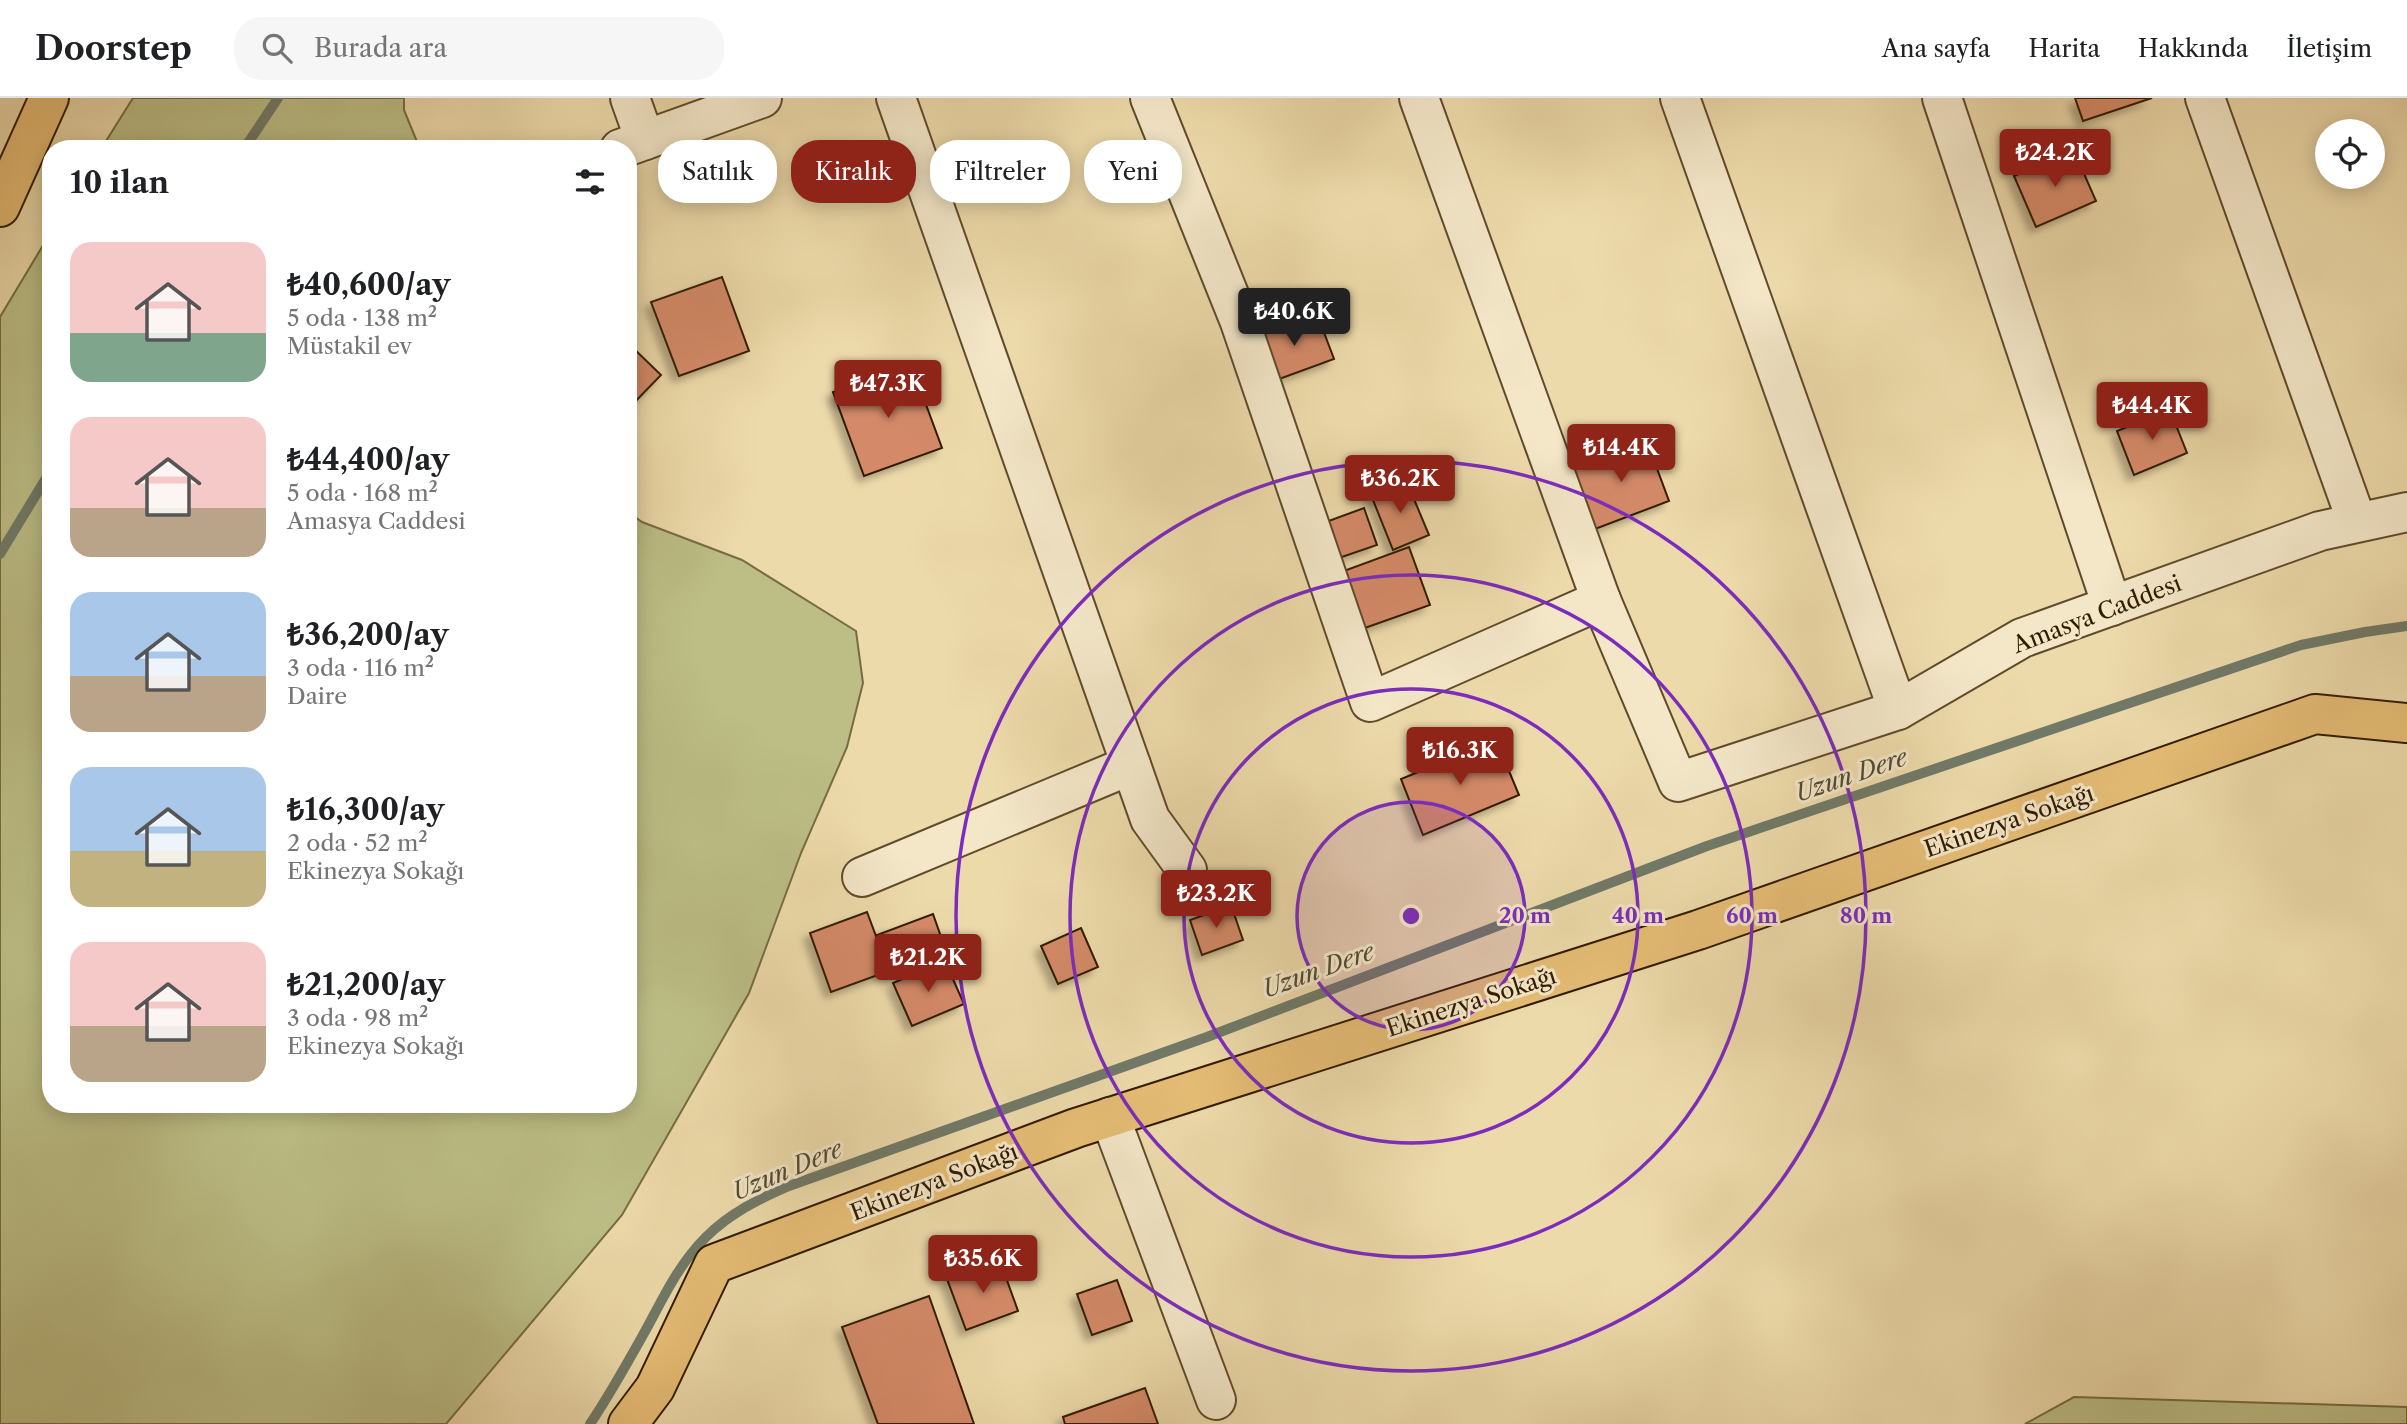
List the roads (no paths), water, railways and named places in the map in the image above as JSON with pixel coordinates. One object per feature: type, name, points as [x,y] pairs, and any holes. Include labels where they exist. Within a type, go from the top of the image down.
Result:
[{"type":"main road","points":[[0,144],[28,98]]},
{"type":"main road","points":[[0,207],[49,98]]},
{"type":"main road","name":"Ekinezya Sokağı","points":[[628,1424],[655,1388],[714,1264],[1110,1117],[1698,930],[2315,715],[2407,723]]},
{"type":"street","points":[[630,98],[632,140]]},
{"type":"street","points":[[637,142],[761,98]]},
{"type":"street","points":[[896,98],[1150,819],[1187,870]]},
{"type":"street","points":[[1150,98],[1240,322],[1370,702],[1601,600],[1419,98]]},
{"type":"street","points":[[1681,98],[1898,710]]},
{"type":"street","points":[[1942,98],[2112,606]]},
{"type":"street","points":[[2205,98],[2357,522]]},
{"type":"street","name":"Amasya Caddesi","points":[[1601,600],[1678,782],[1898,710],[2022,638],[2320,531],[2407,512]]},
{"type":"street","points":[[862,877],[1131,765]]},
{"type":"street","points":[[1110,1117],[1216,1400]]},
{"type":"waterway","points":[[250,140],[278,98]]},
{"type":"waterway","points":[[0,554],[42,485]]},
{"type":"waterway","name":"Uzun Dere","points":[[590,1424],[688,1257],[715,1228],[756,1202],[789,1186],[1207,1037],[1707,846],[2301,645],[2407,626]]}]
